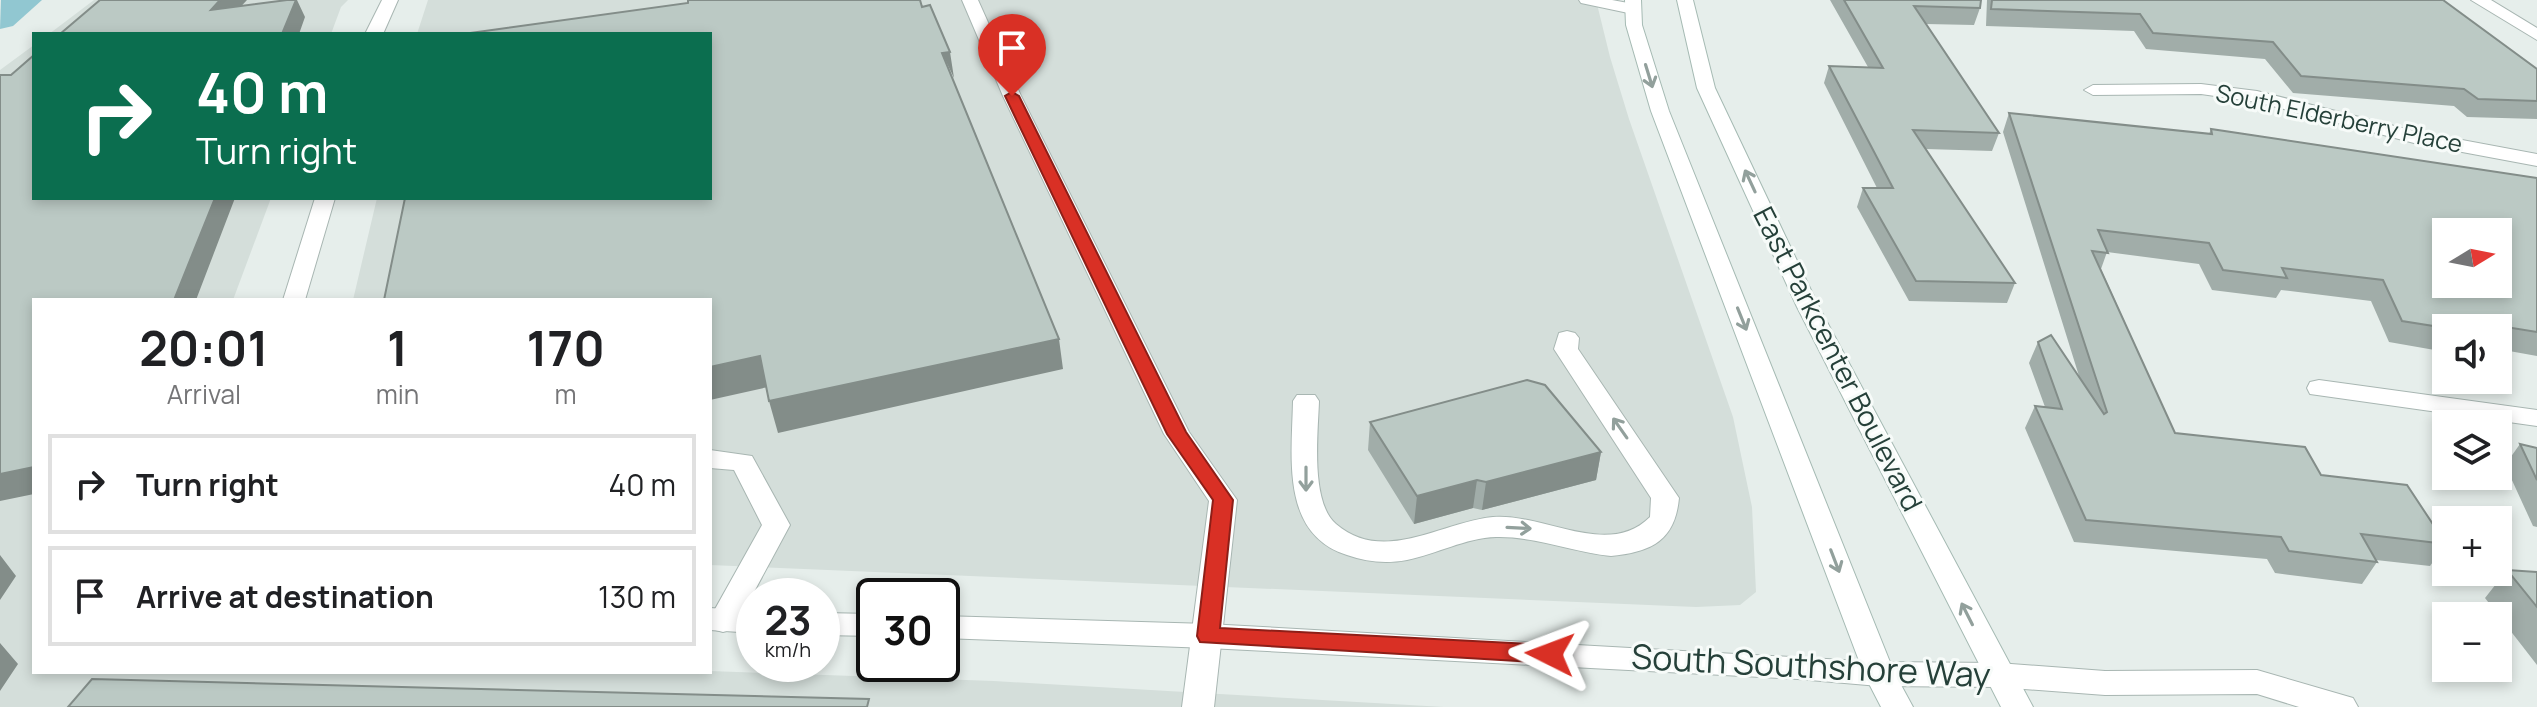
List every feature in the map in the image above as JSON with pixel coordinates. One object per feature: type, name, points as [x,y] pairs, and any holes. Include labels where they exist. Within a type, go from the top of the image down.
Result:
[{"type":"main road","points":[[375,32],[390,0]]},
{"type":"main road","points":[[970,0],[1012,96],[1177,434],[1223,500],[1198,707]]},
{"type":"main road","points":[[1587,0],[1633,4]]},
{"type":"main road","name":"East Parkcenter Boulevard","points":[[1685,0],[1706,88],[1801,294],[2017,707]]},
{"type":"main road","points":[[2479,0],[2537,35]]},
{"type":"main road","name":"East Parkcenter Boulevard","points":[[1633,4],[1634,25],[1660,111],[1879,674],[1897,707]]},
{"type":"main road","name":"South Elderberry Place","points":[[2093,90],[2201,89],[2257,97],[2414,137],[2537,160]]},
{"type":"main road","points":[[295,298],[324,200]]},
{"type":"main road","points":[[1306,401],[1307,496],[1324,530],[1362,552],[1407,552],[1492,527],[1528,528],[1614,546],[1644,539],[1663,521],[1665,498],[1566,349],[1567,338]]},
{"type":"main road","points":[[2319,388],[2537,418]]},
{"type":"main road","points":[[712,459],[743,462],[776,525],[716,620],[736,621]]},
{"type":"main road","name":"South Southshore Way","points":[[960,628],[1208,636],[1798,667],[1879,674],[1998,675],[2105,683],[2257,682],[2342,707]]},
{"type":"shaded area","points":[[94,0],[348,0],[341,7],[332,32],[52,32]]},
{"type":"shaded area","points":[[428,0],[1596,0],[1629,119],[1733,417],[1752,507],[1756,592],[1740,605],[1696,607],[712,565],[712,298],[353,298],[377,200],[712,200],[712,32],[418,32]]},
{"type":"shaded area","points":[[32,46],[32,200],[270,200],[234,298],[32,298],[32,674],[712,674],[712,671],[736,672],[736,682],[840,682],[840,676],[856,676],[856,682],[994,681],[1444,707],[0,707],[0,70]]},
{"type":"building","points":[[100,0],[220,0],[211,10],[296,0],[283,32],[62,32]]},
{"type":"building","points":[[688,0],[920,0],[922,7],[930,5],[950,52],[942,53],[1059,339],[769,401],[760,356],[712,367],[712,298],[384,298],[405,200],[712,200],[712,32],[478,32],[688,3]]},
{"type":"building","points":[[1844,0],[1981,0],[1980,8],[1914,6],[1999,133],[1913,130],[2015,283],[1916,281],[1863,188],[1893,188],[1829,66],[1883,68]]},
{"type":"building","points":[[1992,0],[2443,0],[2537,69],[2537,101],[2478,99],[2464,89],[2301,76],[2273,42],[2153,33],[2140,14],[1991,9]]},
{"type":"building","points":[[32,57],[32,200],[214,200],[175,298],[32,298],[32,467],[0,474],[0,75],[11,75]]},
{"type":"building","points":[[2009,113],[2212,134],[2211,129],[2537,178],[2537,332],[2512,328],[2512,314],[2432,314],[2432,326],[2402,321],[2383,280],[2282,268],[2287,278],[2223,270],[2209,243],[2098,230],[2108,253],[2092,251],[2175,433],[2305,447],[2321,475],[2407,485],[2432,523],[2432,542],[2361,534],[2377,562],[2289,551],[2281,537],[2086,520],[2035,406],[2062,409],[2038,342],[2051,335],[2104,414],[2107,412]]},
{"type":"building","points":[[1527,380],[1545,385],[1601,452],[1486,482],[1477,480],[1417,496],[1370,422]]},
{"type":"building","points":[[2520,444],[2537,448],[2537,480]]},
{"type":"building","points":[[2512,570],[2537,572],[2537,607],[2512,576]]},
{"type":"building","points":[[92,679],[869,699],[867,707],[68,707]]},
{"type":"waterway","points":[[0,18],[24,0]]},
{"type":"route","points":[[1012,96],[1177,434],[1223,500],[1208,636],[1550,654]]}]
